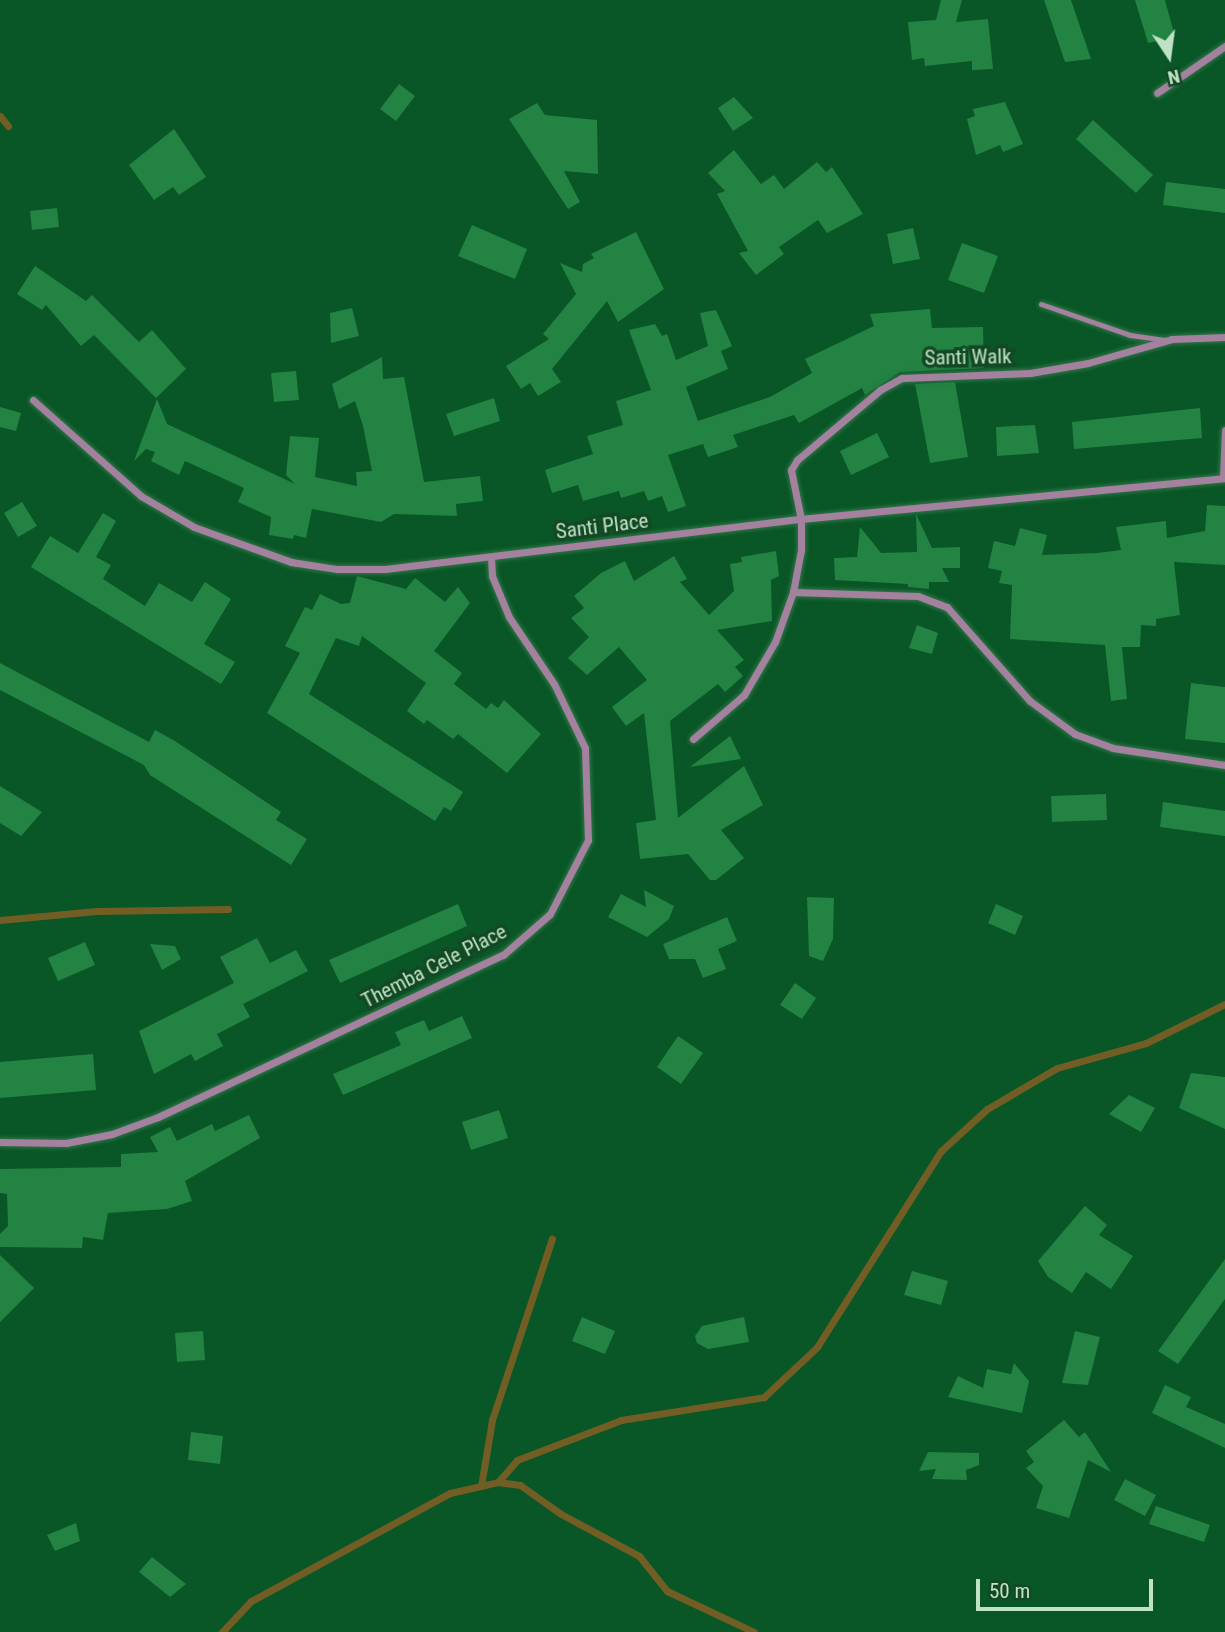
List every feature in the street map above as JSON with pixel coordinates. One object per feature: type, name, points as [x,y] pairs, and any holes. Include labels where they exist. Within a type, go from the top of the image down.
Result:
[{"type":"street","points":[[1157,93],[1225,46]]},
{"type":"street","name":"Santi Walk","points":[[693,739],[744,695],[775,642],[793,592],[802,519],[792,470],[797,460],[880,390],[902,378],[1030,373],[1166,340],[1225,337]]},
{"type":"street","name":"Santi Place","points":[[33,400],[141,496],[194,527],[291,562],[337,569],[385,569],[802,519],[1224,478]]},
{"type":"street","points":[[1224,478],[1225,430]]},
{"type":"street","name":"Themba Cele Place","points":[[0,1142],[66,1143],[113,1134],[158,1117],[503,955],[550,914],[588,840],[585,748],[554,684],[509,617],[492,576],[491,558]]},
{"type":"street","points":[[793,592],[918,596],[947,607],[1030,701],[1075,734],[1113,748],[1225,765]]},
{"type":"lane","points":[[1041,304],[1117,331],[1166,340]]},
{"type":"building","points":[[941,0],[962,0],[956,22],[988,19],[993,69],[972,70],[972,61],[925,66],[924,58],[912,60],[908,22],[936,20]]},
{"type":"building","points":[[1044,0],[1071,0],[1091,59],[1065,62]]},
{"type":"building","points":[[1135,0],[1165,0],[1175,37],[1148,43]]},
{"type":"building","points":[[399,84],[415,96],[396,121],[380,109]]},
{"type":"building","points":[[734,97],[753,118],[733,131],[718,108]]},
{"type":"building","points":[[1005,102],[1023,144],[1003,152],[1000,145],[976,155],[967,119],[975,116],[973,109]]},
{"type":"building","points":[[537,103],[545,115],[597,120],[598,174],[564,171],[580,202],[568,209],[509,119]]},
{"type":"building","points":[[1093,120],[1153,175],[1136,193],[1076,139]]},
{"type":"building","points":[[174,129],[206,177],[179,195],[173,187],[154,200],[129,165]]},
{"type":"building","points":[[734,150],[761,184],[774,175],[784,189],[817,162],[826,172],[832,167],[863,214],[827,233],[818,220],[779,247],[784,254],[756,275],[739,253],[748,251],[717,194],[725,191],[708,173]]},
{"type":"building","points":[[1166,182],[1225,189],[1225,213],[1163,205]]},
{"type":"building","points":[[57,208],[59,227],[32,230],[30,211]]},
{"type":"building","points":[[472,225],[527,249],[515,279],[458,256]]},
{"type":"building","points":[[913,228],[920,259],[893,264],[887,234]]},
{"type":"building","points":[[636,232],[664,289],[618,322],[607,301],[552,369],[561,382],[538,396],[530,383],[521,389],[506,366],[549,339],[543,334],[576,294],[560,263],[582,272],[583,264],[594,258],[591,254]]},
{"type":"building","points":[[962,243],[998,256],[984,293],[948,280]]},
{"type":"building","points":[[35,266],[86,301],[92,295],[139,342],[152,330],[186,369],[156,398],[94,335],[81,346],[46,305],[42,310],[17,294]]},
{"type":"building","points":[[352,308],[359,336],[331,343],[330,313]]},
{"type":"building","points":[[930,309],[932,328],[983,327],[984,368],[900,372],[865,395],[862,388],[799,423],[794,415],[733,435],[738,447],[708,457],[703,444],[668,455],[686,506],[668,512],[662,496],[648,501],[644,491],[621,498],[619,491],[583,501],[578,485],[552,493],[545,470],[593,454],[587,436],[623,425],[616,401],[651,390],[629,330],[655,324],[662,336],[667,334],[676,360],[708,346],[700,313],[716,310],[732,346],[721,351],[728,369],[686,387],[698,421],[770,397],[812,373],[805,359],[874,326],[870,314]]},
{"type":"building","points":[[382,357],[383,379],[404,377],[424,482],[480,476],[483,501],[456,504],[457,516],[394,514],[381,522],[312,509],[306,538],[294,535],[293,539],[269,535],[271,517],[238,502],[244,488],[185,461],[179,475],[151,461],[155,452],[146,449],[134,461],[157,399],[167,424],[295,484],[286,475],[290,436],[319,438],[315,477],[357,486],[356,472],[372,471],[363,426],[355,401],[339,409],[332,384]]},
{"type":"building","points":[[296,371],[299,400],[274,402],[271,373]]},
{"type":"building","points":[[955,382],[968,457],[930,463],[915,384]]},
{"type":"building","points":[[494,398],[500,421],[454,436],[446,414]]},
{"type":"building","points":[[0,407],[21,413],[16,431],[0,427]]},
{"type":"building","points":[[1200,408],[1202,438],[1074,449],[1072,422]]},
{"type":"building","points":[[1035,425],[1039,453],[997,456],[996,427]]},
{"type":"building","points":[[877,433],[889,457],[851,475],[840,451]]},
{"type":"building","points":[[22,502],[37,526],[18,537],[4,513]]},
{"type":"building","points":[[1207,505],[1225,506],[1225,565],[1174,562],[1180,615],[1156,619],[1156,626],[1141,625],[1140,647],[1122,647],[1127,699],[1111,701],[1105,645],[1010,639],[1012,585],[999,583],[1002,571],[988,568],[994,541],[1015,546],[1020,528],[1047,535],[1042,555],[1121,550],[1116,527],[1166,521],[1167,538],[1205,531]]},
{"type":"building","points":[[103,513],[116,521],[96,557],[111,565],[103,579],[145,606],[159,583],[192,602],[205,582],[231,599],[204,644],[235,662],[221,684],[31,567],[50,536],[78,553]]},
{"type":"building","points":[[916,514],[932,548],[960,547],[960,568],[942,568],[949,582],[929,582],[929,589],[908,587],[908,584],[835,580],[834,558],[857,557],[860,527],[881,553],[917,552]]},
{"type":"building","points":[[776,551],[779,576],[771,580],[772,621],[717,630],[744,660],[735,667],[743,676],[725,692],[718,684],[670,721],[678,818],[744,766],[763,805],[721,830],[744,858],[716,880],[710,880],[688,854],[640,859],[636,823],[656,820],[644,713],[626,726],[612,707],[647,680],[619,647],[587,675],[568,658],[589,637],[571,618],[584,608],[574,596],[601,573],[625,561],[634,581],[674,556],[687,579],[680,582],[709,615],[734,591],[730,564],[742,562],[741,557]]},
{"type":"building","points":[[357,576],[406,589],[415,578],[445,602],[458,587],[470,603],[434,651],[462,673],[454,684],[486,709],[491,703],[498,708],[504,700],[541,734],[507,773],[458,734],[453,739],[427,720],[424,724],[407,711],[426,683],[362,636],[359,646],[336,638],[309,694],[463,792],[451,811],[444,807],[435,821],[267,713],[300,653],[285,646],[305,607],[312,610],[320,594],[341,604],[350,603]]},
{"type":"building","points":[[917,625],[938,633],[932,654],[909,648]]},
{"type":"building","points":[[0,663],[149,742],[155,730],[281,812],[276,820],[307,839],[291,865],[150,775],[144,765],[0,690]]},
{"type":"building","points":[[1191,683],[1225,687],[1225,743],[1185,739]]},
{"type":"building","points":[[730,736],[741,759],[690,767]]},
{"type":"building","points":[[0,786],[42,812],[21,836],[0,823]]},
{"type":"building","points":[[1106,794],[1107,820],[1052,822],[1051,796]]},
{"type":"building","points":[[1163,802],[1225,811],[1225,836],[1160,827]]},
{"type":"building","points":[[644,890],[674,906],[669,919],[647,937],[608,917],[621,894],[646,907]]},
{"type":"building","points":[[807,897],[834,898],[833,939],[823,961],[809,956]]},
{"type":"building","points":[[458,904],[467,926],[340,983],[329,960]]},
{"type":"building","points":[[996,904],[1023,916],[1015,935],[988,923]]},
{"type":"building","points":[[727,917],[737,941],[718,949],[726,969],[703,978],[695,959],[669,959],[663,944]]},
{"type":"building","points":[[257,938],[270,963],[296,950],[308,971],[243,1004],[250,1017],[217,1034],[223,1046],[195,1061],[191,1054],[154,1074],[139,1031],[234,983],[220,957]]},
{"type":"building","points":[[85,942],[95,965],[58,981],[48,958]]},
{"type":"building","points":[[150,944],[175,946],[181,959],[162,970]]},
{"type":"building","points":[[795,983],[816,998],[802,1019],[780,1005]]},
{"type":"building","points":[[462,1016],[472,1038],[343,1095],[333,1074],[401,1045],[395,1032],[424,1020],[429,1031]]},
{"type":"building","points":[[678,1036],[703,1053],[681,1084],[657,1067]]},
{"type":"building","points":[[93,1054],[96,1090],[0,1098],[0,1062]]},
{"type":"building","points":[[1191,1073],[1225,1077],[1225,1129],[1179,1108]]},
{"type":"building","points":[[1129,1095],[1155,1108],[1141,1132],[1109,1114]]},
{"type":"building","points":[[499,1110],[508,1138],[471,1150],[462,1122]]},
{"type":"building","points":[[249,1115],[260,1138],[185,1181],[192,1201],[167,1209],[108,1213],[103,1240],[83,1237],[82,1248],[0,1247],[0,1234],[8,1226],[7,1194],[0,1193],[0,1169],[121,1167],[121,1154],[158,1152],[150,1137],[170,1127],[177,1141],[212,1124],[215,1131]]},
{"type":"building","points":[[1085,1206],[1107,1225],[1099,1235],[1133,1256],[1111,1289],[1086,1272],[1072,1293],[1048,1277],[1038,1261]]},
{"type":"building","points":[[0,1255],[34,1288],[0,1322]]},
{"type":"building","points":[[1225,1259],[1225,1299],[1178,1364],[1158,1351]]},
{"type":"building","points":[[912,1271],[948,1281],[941,1305],[904,1295]]},
{"type":"building","points":[[582,1317],[615,1331],[605,1354],[572,1341]]},
{"type":"building","points":[[744,1317],[749,1342],[708,1349],[697,1343],[695,1336],[702,1326]]},
{"type":"building","points":[[203,1331],[205,1360],[177,1362],[175,1333]]},
{"type":"building","points":[[1075,1331],[1100,1337],[1088,1385],[1062,1383]]},
{"type":"building","points":[[1014,1363],[1029,1381],[1022,1413],[948,1397],[958,1376],[983,1388],[987,1369],[1011,1374]]},
{"type":"building","points":[[1165,1385],[1191,1397],[1186,1407],[1225,1424],[1225,1448],[1152,1413]]},
{"type":"building","points":[[1064,1420],[1079,1437],[1085,1432],[1111,1472],[1088,1460],[1069,1518],[1036,1508],[1043,1486],[1026,1468],[1034,1462],[1026,1451]]},
{"type":"building","points":[[191,1432],[223,1436],[220,1464],[188,1460]]},
{"type":"building","points":[[928,1452],[979,1453],[979,1465],[966,1470],[967,1480],[932,1479],[936,1469],[919,1471]]},
{"type":"building","points":[[1125,1479],[1156,1495],[1145,1516],[1114,1500]]},
{"type":"building","points":[[1156,1506],[1210,1525],[1204,1542],[1149,1524]]},
{"type":"building","points":[[76,1523],[80,1541],[55,1551],[47,1535]]},
{"type":"building","points":[[152,1557],[186,1584],[170,1597],[139,1572]]},
{"type":"waterway","points":[[0,116],[8,126]]},
{"type":"waterway","points":[[0,920],[97,911],[228,909]]},
{"type":"waterway","points":[[498,1482],[517,1460],[621,1420],[764,1397],[817,1347],[941,1151],[987,1109],[1057,1068],[1146,1043],[1225,1004]]},
{"type":"waterway","points":[[481,1486],[492,1420],[552,1239]]},
{"type":"waterway","points":[[222,1632],[251,1601],[450,1493],[498,1482],[520,1485],[561,1514],[639,1556],[667,1591],[754,1632]]}]
